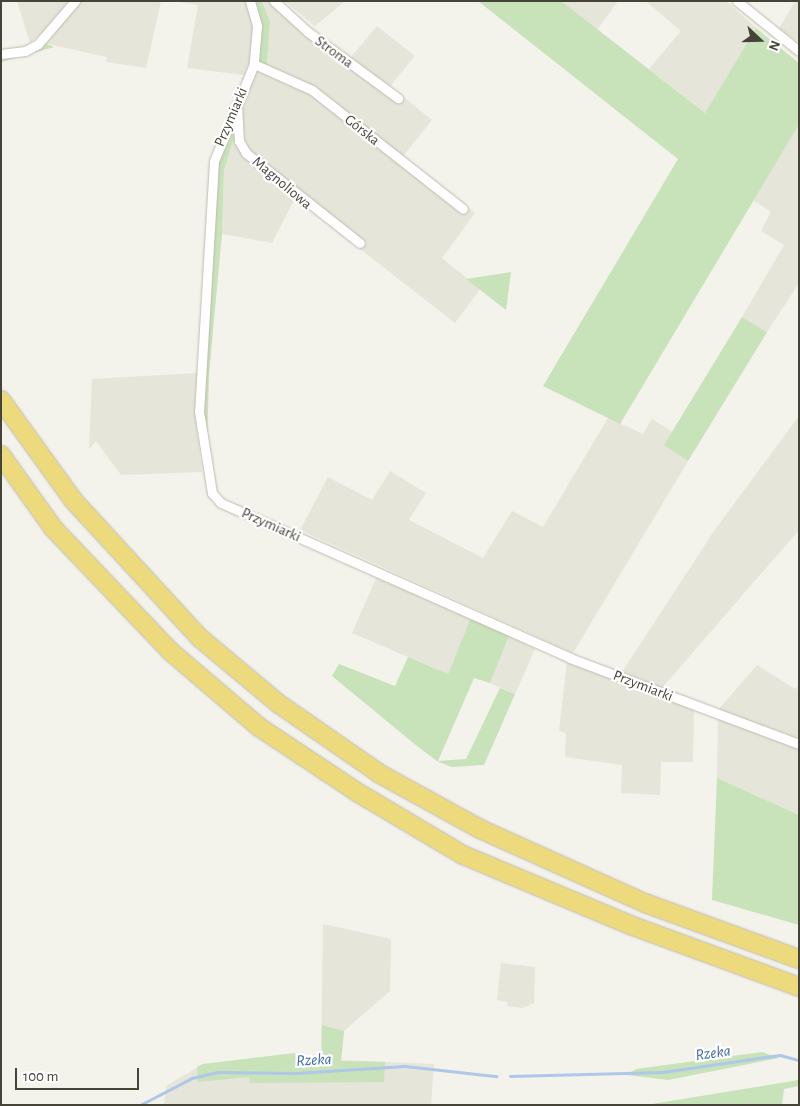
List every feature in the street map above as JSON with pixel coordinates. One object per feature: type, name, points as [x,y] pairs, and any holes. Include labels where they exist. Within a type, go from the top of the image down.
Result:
[{"type":"highway","points":[[1,400],[73,500],[200,638],[279,704],[380,774],[480,829],[645,903],[799,959]]},
{"type":"highway","points":[[1,455],[53,528],[170,651],[259,727],[357,792],[463,855],[630,924],[799,987]]},
{"type":"street","points":[[1,54],[26,51],[38,44],[75,1]]},
{"type":"street","name":"Przymiarki","points":[[250,1],[257,26],[254,64],[214,161],[199,411],[209,487],[216,499],[570,658],[799,744]]},
{"type":"street","name":"Stroma","points":[[274,1],[308,32],[398,98]]},
{"type":"street","points":[[737,1],[799,51]]},
{"type":"street","name":"Górska","points":[[254,64],[312,90],[463,210]]},
{"type":"street","name":"Magnoliowa","points":[[237,104],[238,141],[246,153],[360,243]]},
{"type":"shaded area","points":[[17,1],[68,1],[50,25],[30,43]]},
{"type":"shaded area","points":[[78,1],[161,1],[146,68],[106,62],[107,57],[44,43]]},
{"type":"shaded area","points":[[172,1],[245,1],[254,23],[254,51],[244,75],[187,68],[198,5]]},
{"type":"shaded area","points":[[262,1],[269,1],[346,63],[377,26],[415,56],[390,86],[432,120],[403,156],[475,213],[442,258],[480,289],[455,323],[295,198],[272,243],[222,234],[224,170],[234,138],[236,111],[260,61],[267,65],[270,22]]},
{"type":"shaded area","points":[[284,1],[345,1],[315,26]]},
{"type":"shaded area","points":[[561,1],[618,1],[597,30]]},
{"type":"shaded area","points":[[646,1],[726,1],[756,28],[705,113],[649,69],[681,31]]},
{"type":"shaded area","points":[[795,1],[799,1],[799,42],[779,29]]},
{"type":"shaded area","points":[[799,124],[799,283],[767,332],[742,317],[784,245],[761,231],[771,212],[753,200]]},
{"type":"shaded area","points":[[198,373],[196,423],[202,472],[121,475],[96,441],[89,449],[92,379]]},
{"type":"shaded area","points":[[799,416],[799,530],[662,688],[622,672],[714,531]]},
{"type":"shaded area","points":[[608,418],[643,434],[652,419],[672,432],[665,445],[688,461],[573,653],[300,530],[328,477],[372,500],[390,471],[426,493],[409,520],[483,558],[512,511],[543,527]]},
{"type":"shaded area","points":[[378,574],[471,617],[448,674],[352,633]]},
{"type":"shaded area","points":[[509,636],[535,649],[515,694],[490,683]]},
{"type":"shaded area","points":[[567,661],[694,709],[693,762],[661,762],[660,795],[621,793],[622,765],[565,757],[566,733],[559,731]]},
{"type":"shaded area","points":[[757,665],[795,689],[799,686],[799,738],[718,710]]},
{"type":"shaded area","points":[[718,717],[799,746],[799,815],[717,778]]},
{"type":"shaded area","points":[[323,924],[391,939],[390,991],[344,1031],[341,1060],[434,1064],[431,1105],[164,1105],[166,1086],[203,1064],[295,1053],[296,1066],[321,1065]]},
{"type":"shaded area","points":[[501,963],[535,967],[534,1003],[522,1008],[508,1006],[507,1002],[497,1000]]},
{"type":"green space","points":[[254,1],[262,1],[270,22],[267,65],[257,61],[261,29]]},
{"type":"green space","points":[[478,1],[561,1],[705,113],[756,28],[799,63],[798,126],[620,424],[543,386],[678,159]]},
{"type":"green space","points":[[44,43],[54,47],[1,62],[1,57]]},
{"type":"green space","points":[[236,111],[234,138],[224,170],[222,234],[209,374],[207,448],[202,405],[218,161]]},
{"type":"green space","points":[[511,272],[506,310],[466,279]]},
{"type":"green space","points":[[742,317],[767,332],[688,461],[664,445]]},
{"type":"green space","points":[[471,617],[509,636],[490,683],[474,678],[438,761],[466,759],[500,688],[515,694],[484,765],[451,767],[437,761],[417,746],[332,676],[339,664],[395,686],[408,657],[448,674]]},
{"type":"green space","points":[[717,778],[799,815],[799,925],[712,900]]},
{"type":"green space","points":[[322,1025],[344,1031],[341,1061],[385,1062],[384,1082],[250,1083],[249,1077],[198,1082],[197,1067],[203,1064],[295,1053],[296,1066],[321,1065]]},
{"type":"green space","points":[[762,1052],[779,1058],[668,1080],[627,1075],[636,1069]]},
{"type":"green space","points":[[799,1080],[799,1086],[784,1089],[782,1105],[646,1105]]},
{"type":"waterway","name":"Rzeka","points":[[510,1076],[663,1072],[780,1055],[799,1060]]},
{"type":"waterway","name":"Rzeka","points":[[140,1105],[192,1078],[217,1072],[296,1073],[405,1066],[496,1076]]}]
